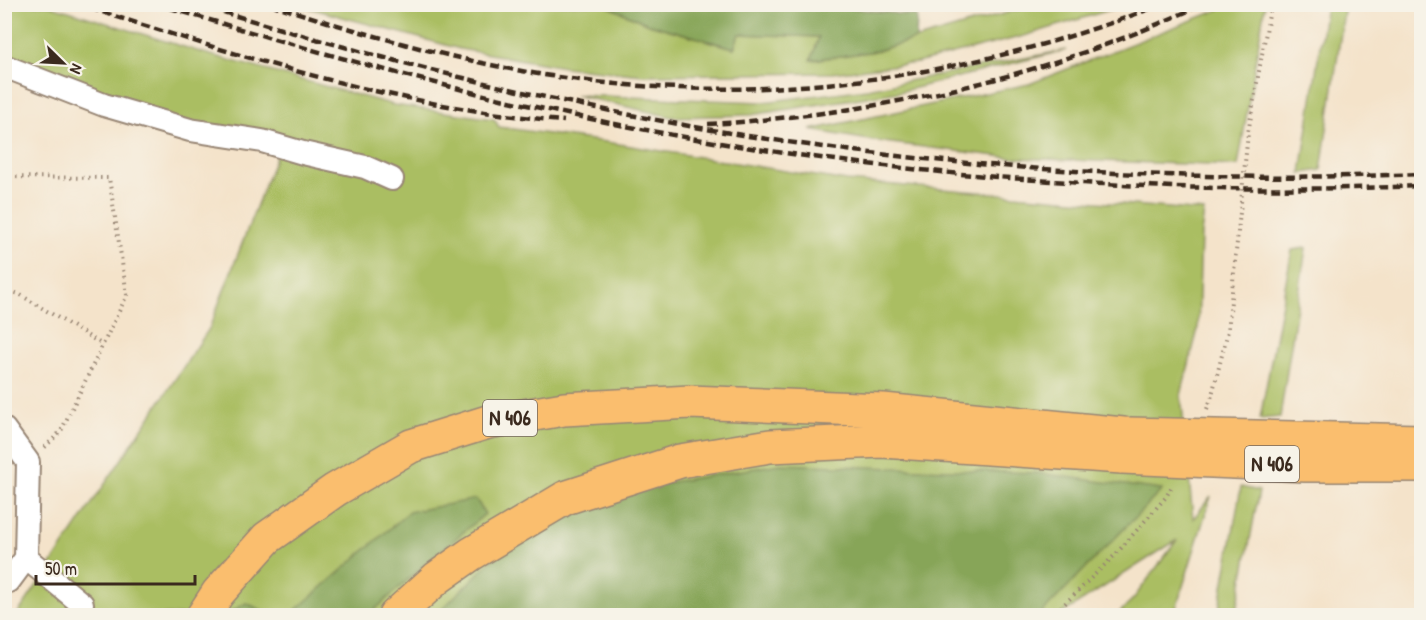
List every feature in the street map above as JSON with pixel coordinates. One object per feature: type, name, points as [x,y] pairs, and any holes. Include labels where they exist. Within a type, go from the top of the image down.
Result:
[{"type":"highway","name":"N 406","points":[[203,615],[218,593],[267,538],[335,490],[411,446],[488,422],[564,409],[690,402],[883,410],[1123,445],[1305,465],[1422,465]]},
{"type":"highway","name":"N 406","points":[[395,615],[437,578],[471,554],[565,498],[680,461],[770,446],[882,441],[1123,445],[1422,441]]},
{"type":"lane","points":[[4,66],[104,105],[190,130],[262,141],[365,167],[392,179]]},
{"type":"lane","points":[[4,429],[28,462],[26,558],[9,581]]},
{"type":"lane","points":[[26,558],[82,604]]},
{"type":"path","points":[[1206,410],[1211,399],[1228,331],[1248,133],[1270,4]]},
{"type":"path","points":[[4,177],[109,178],[127,296],[62,431],[28,462]]},
{"type":"path","points":[[4,290],[19,294],[103,345]]},
{"type":"path","points":[[1052,615],[1116,554],[1166,497],[1176,475]]},
{"type":"green space","points":[[817,4],[917,16],[916,39],[876,51],[811,60],[819,37],[739,34],[734,48],[649,24],[605,5]]},
{"type":"green space","points":[[1233,4],[1265,5],[1238,166],[1013,158],[875,141],[810,130],[1029,84]]},
{"type":"green space","points":[[4,5],[49,5],[207,54],[394,105],[494,119],[499,127],[847,181],[1204,211],[1201,234],[1198,329],[1181,395],[1193,519],[1211,496],[1174,615],[1117,615],[1134,598],[1177,540],[1060,615],[17,615],[209,329],[277,153],[169,119],[5,58]]},
{"type":"green space","points":[[298,5],[605,5],[649,24],[734,48],[739,34],[820,37],[812,60],[876,51],[1034,5],[1126,5],[1024,36],[917,63],[832,73],[643,75],[564,67],[460,49]]},
{"type":"green space","points":[[1326,5],[1345,5],[1321,170],[1301,173]]},
{"type":"green space","points":[[1066,50],[899,92],[751,115],[672,117],[575,95],[763,102],[867,89]]},
{"type":"green space","points":[[1306,248],[1280,417],[1260,419],[1292,250]]},
{"type":"green space","points":[[780,464],[1037,473],[1162,490],[1040,615],[435,616],[497,555],[564,518],[654,485]]},
{"type":"green space","points":[[1241,487],[1259,491],[1236,615],[1218,615]]},
{"type":"green space","points":[[476,499],[485,514],[369,615],[290,615],[409,512]]},
{"type":"green space","points":[[246,603],[273,615],[225,615]]},
{"type":"railway","points":[[77,4],[257,60],[378,92],[501,114],[564,121]]},
{"type":"railway","points":[[157,4],[364,64],[503,99],[643,129],[802,155],[890,167],[1067,182],[1244,188],[1422,186]]},
{"type":"railway","points":[[197,4],[388,59],[517,91],[647,118],[800,144],[977,164],[1155,175],[1244,177],[1422,174]]},
{"type":"railway","points":[[270,4],[382,38],[496,66],[579,80],[663,87],[748,88],[833,83],[917,72],[1001,55],[1082,32],[1162,4]]},
{"type":"railway","points":[[708,124],[765,120],[851,109],[954,89],[1056,62],[1106,45],[1203,4]]}]
